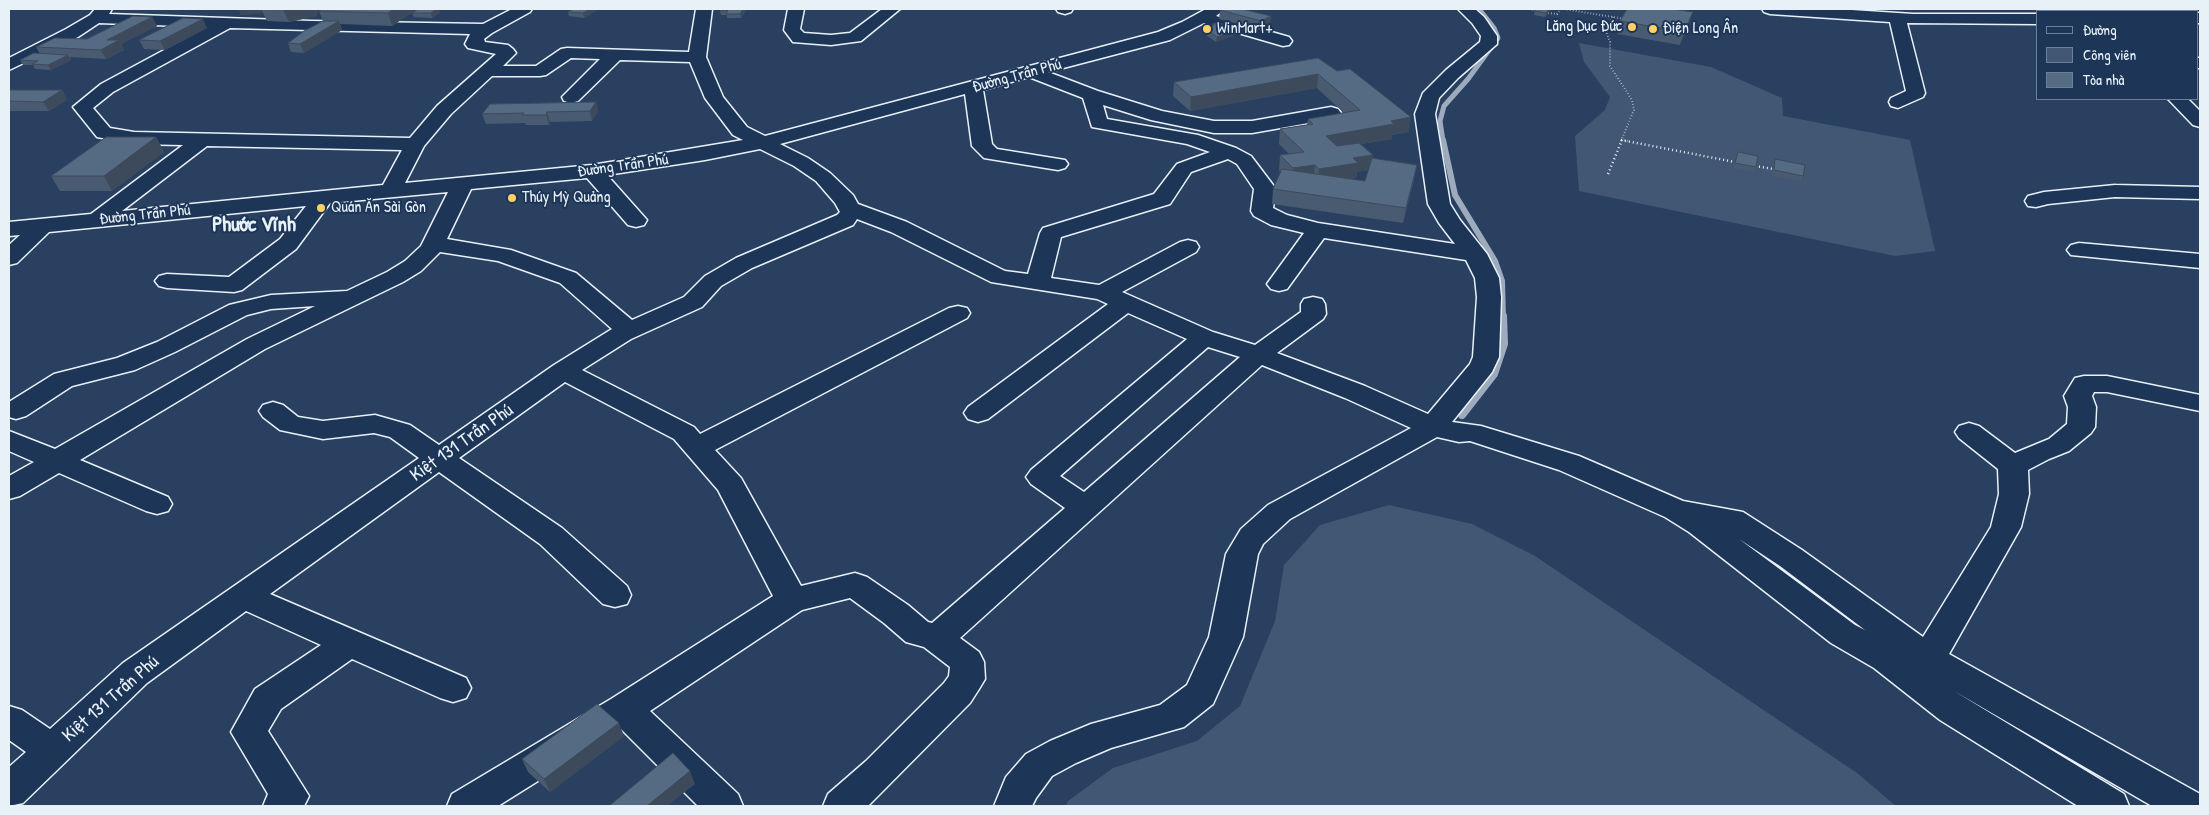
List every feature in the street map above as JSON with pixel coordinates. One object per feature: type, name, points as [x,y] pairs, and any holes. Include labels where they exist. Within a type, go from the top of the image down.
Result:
[{"type":"street","points":[[190,22],[203,9]]},
{"type":"street","points":[[311,26],[341,9]]},
{"type":"street","points":[[391,190],[415,144],[444,110],[490,71],[507,53],[502,49],[482,47],[474,44],[476,36],[524,9]]},
{"type":"street","points":[[704,9],[697,57],[714,98],[740,131],[760,143],[801,162],[823,177],[851,209],[899,227],[1000,277],[1114,298],[1204,338],[1258,355],[1355,392],[1438,427],[1461,434],[1471,432],[1569,463],[1676,510],[1700,524],[1843,634],[1886,658],[1953,710],[2110,806]]},
{"type":"street","points":[[796,9],[792,30],[799,38],[831,40],[855,38],[892,9]]},
{"type":"street","points":[[1013,806],[1020,789],[1039,765],[1063,752],[1104,735],[1171,717],[1200,694],[1226,637],[1242,554],[1252,537],[1279,512],[1438,427],[1479,374],[1486,357],[1489,297],[1487,278],[1475,254],[1450,223],[1439,204],[1425,114],[1430,98],[1489,41],[1489,36],[1478,20],[1466,9]]},
{"type":"street","points":[[1770,9],[1844,12],[1897,18],[2036,19]]},
{"type":"street","points":[[1954,9],[1967,19]]},
{"type":"street","points":[[9,65],[43,48],[100,13],[190,22],[486,29]]},
{"type":"street","points":[[1210,13],[1283,40]]},
{"type":"street","name":"Đường Trần Phú","points":[[9,229],[592,171],[705,154],[760,143],[1164,36],[1210,13]]},
{"type":"street","points":[[1897,18],[1916,93],[1898,102]]},
{"type":"street","points":[[227,23],[107,88],[82,107],[104,133],[134,138],[415,144]]},
{"type":"street","points":[[9,48],[43,48]]},
{"type":"street","points":[[490,71],[540,71],[567,53],[697,57]]},
{"type":"street","points":[[571,98],[614,55]]},
{"type":"street","points":[[1031,72],[1091,95],[1158,116],[1214,127],[1252,127],[1331,114]]},
{"type":"street","points":[[973,87],[982,146],[991,154],[1058,164]]},
{"type":"street","points":[[1091,95],[1099,123],[1190,139],[1229,152],[1244,160],[1265,189],[1262,211],[1279,220],[1318,230],[1475,254]]},
{"type":"street","points":[[2178,100],[2200,121]]},
{"type":"street","points":[[97,220],[202,140]]},
{"type":"street","points":[[1038,283],[1051,233],[1162,199],[1184,168],[1229,152]]},
{"type":"street","points":[[592,171],[636,220]]},
{"type":"street","points":[[9,489],[256,344],[356,296],[413,266],[434,244],[463,183]]},
{"type":"street","points":[[2036,201],[2044,198],[2115,191],[2200,193]]},
{"type":"street","points":[[168,281],[234,285],[288,244],[324,197]]},
{"type":"street","name":"Kiệt 131 Trần Phú","points":[[9,791],[135,673],[564,371],[629,331],[693,302],[713,281],[744,263],[845,220],[851,209]]},
{"type":"street","points":[[9,258],[42,226]]},
{"type":"street","points":[[1278,284],[1318,230]]},
{"type":"street","points":[[434,244],[504,255],[568,278],[629,331]]},
{"type":"street","points":[[978,413],[1114,298],[1188,247]]},
{"type":"street","points":[[2079,250],[2200,261]]},
{"type":"street","points":[[157,504],[9,439],[12,408],[63,380],[126,364],[166,347],[238,310],[271,302],[356,296]]},
{"type":"street","points":[[934,636],[946,631],[1258,355],[1314,314],[1313,304]]},
{"type":"street","points":[[697,446],[958,312]]},
{"type":"street","points":[[1084,507],[1041,477],[1204,338]]},
{"type":"street","points":[[564,371],[684,433],[697,446],[730,485],[792,600]]},
{"type":"street","points":[[2012,466],[2027,457],[2059,445],[2081,428],[2082,408],[2078,396],[2084,384],[2107,384],[2200,403]]},
{"type":"street","points":[[273,411],[290,424],[323,430],[375,424],[400,431],[551,536],[616,595]]},
{"type":"street","points":[[1928,659],[2006,528],[2014,494],[2012,466],[1969,432]]},
{"type":"street","points":[[1676,510],[1732,519],[1791,558],[1928,659],[2186,806]]},
{"type":"street","points":[[466,806],[624,709],[792,600],[855,585],[896,614],[918,633],[934,636],[967,662],[966,679],[957,693],[879,772],[842,806]]},
{"type":"street","points":[[245,597],[453,688]]},
{"type":"street","points":[[282,806],[290,796],[249,732],[268,699],[349,643]]},
{"type":"street","points":[[624,709],[724,806]]},
{"type":"street","points":[[9,721],[52,750]]},
{"type":"path","points":[[1529,9],[1538,11]]},
{"type":"path","points":[[1548,12],[1557,14],[1562,9],[1625,19]]},
{"type":"path","points":[[1608,174],[1634,110],[1632,100],[1610,66],[1608,56],[1610,42],[1606,31],[1613,17]]},
{"type":"path","points":[[1621,140],[1735,162]]},
{"type":"path","points":[[1755,166],[1773,169]]},
{"type":"green space","points":[[1579,43],[1711,67],[1782,98],[1783,116],[1910,140],[1935,251],[1895,256],[1579,191],[1575,136],[1605,110],[1610,97],[1584,62]]},
{"type":"green space","points":[[1389,505],[1472,524],[1535,556],[1857,773],[1896,806],[1066,806],[1068,801],[1113,768],[1197,741],[1240,706],[1275,621],[1284,565],[1320,525]]},
{"type":"building","points":[[322,9],[394,9],[388,13],[319,11]]},
{"type":"building","points":[[418,9],[436,9],[431,13],[412,13]]},
{"type":"building","points":[[573,9],[590,9],[583,13],[568,12]]},
{"type":"building","points":[[721,9],[743,9],[740,14],[726,14],[728,10],[720,11]]},
{"type":"building","points":[[1242,9],[1271,16],[1261,21],[1220,10]]},
{"type":"building","points":[[1537,9],[1549,9],[1546,13],[1535,11]]},
{"type":"building","points":[[1627,9],[1672,9],[1693,12],[1684,32],[1620,21]]},
{"type":"building","points":[[133,16],[152,17],[107,40],[119,40],[101,50],[36,47],[55,38],[87,39]]},
{"type":"building","points":[[183,18],[203,19],[160,41],[139,40]]},
{"type":"building","points":[[323,21],[339,21],[300,44],[288,43],[304,31]]},
{"type":"building","points":[[1218,22],[1237,30],[1217,37],[1204,28]]},
{"type":"building","points":[[34,53],[68,55],[48,65],[32,64],[38,61],[20,60]]},
{"type":"building","points":[[1318,58],[1337,71],[1350,69],[1411,117],[1391,121],[1394,124],[1326,136],[1337,146],[1359,143],[1373,155],[1353,158],[1358,163],[1319,169],[1315,165],[1293,168],[1280,155],[1304,152],[1280,129],[1313,124],[1308,119],[1360,110],[1318,74],[1191,97],[1174,82]]},
{"type":"building","points":[[9,90],[62,90],[43,102],[9,101]]},
{"type":"building","points":[[596,102],[590,111],[547,112],[546,115],[522,115],[524,113],[482,114],[490,104]]},
{"type":"building","points":[[106,137],[156,137],[104,176],[51,176]]},
{"type":"building","points":[[1738,152],[1758,156],[1756,167],[1735,163]]},
{"type":"building","points":[[1372,158],[1417,165],[1406,208],[1273,189],[1282,169],[1365,181]]},
{"type":"building","points":[[1775,159],[1805,165],[1803,176],[1774,170]]},
{"type":"building","points":[[597,704],[619,723],[544,779],[522,759]]},
{"type":"building","points":[[673,753],[690,771],[647,806],[609,806]]},
{"type":"waterway","points":[[1443,141],[1440,121],[1444,106],[1468,79],[1498,38],[1494,28],[1479,9]]},
{"type":"waterway","points":[[1443,140],[1455,195],[1495,261],[1502,281],[1503,318]]},
{"type":"waterway","points":[[1462,415],[1494,374],[1504,344],[1503,316]]},
{"type":"place","name":"Lăng Dục Đức","points":[[1632,27]]},
{"type":"place","name":"WinMart+","points":[[1207,29]]},
{"type":"place","name":"Điện Long Ân","points":[[1653,29]]},
{"type":"place","name":"Thúy Mỳ Quảng","points":[[512,198]]},
{"type":"place","name":"Quán Ăn Sài Gòn","points":[[321,208]]},
{"type":"district","name":"Phước Vĩnh","points":[[254,225]]}]
